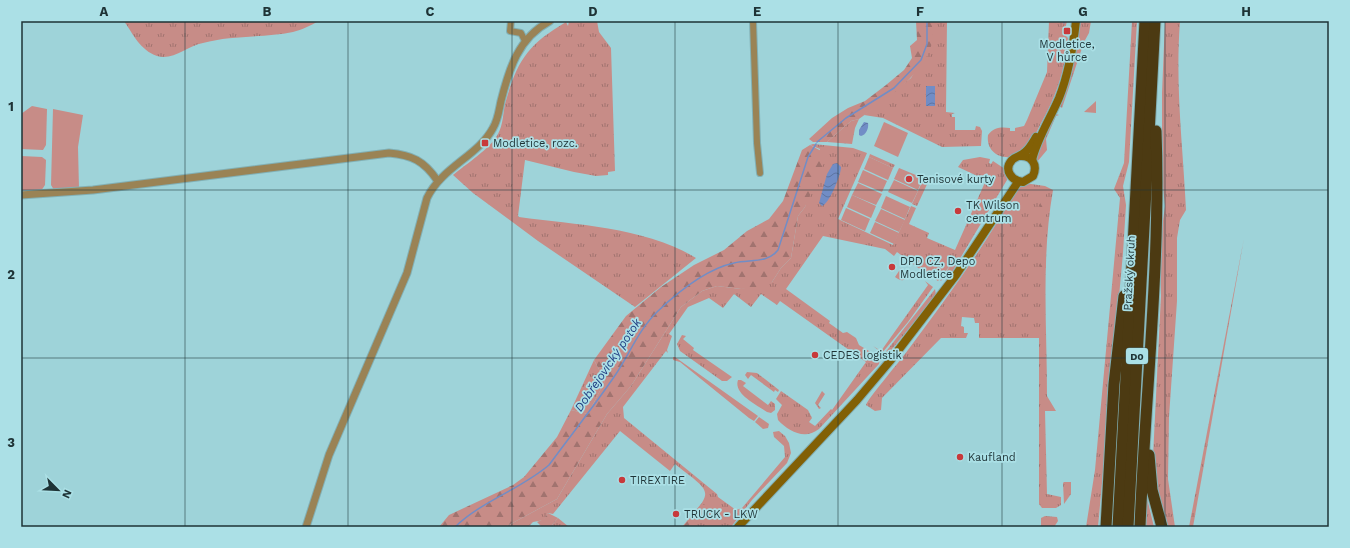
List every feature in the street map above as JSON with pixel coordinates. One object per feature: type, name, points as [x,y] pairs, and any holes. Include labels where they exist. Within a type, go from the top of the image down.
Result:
[{"type":"highway","name":"Pražský okruh","points":[[1118,527],[1145,21]]},
{"type":"highway","name":"Pražský okruh","points":[[1128,527],[1155,21]]},
{"type":"highway","points":[[1140,527],[1154,256],[1157,161],[1153,72]]},
{"type":"highway","name":"D0","points":[[1110,453],[1117,346],[1134,216]]},
{"type":"highway","points":[[1147,398],[1152,490],[1162,527]]},
{"type":"highway","points":[[1101,527],[1110,453]]},
{"type":"highway","points":[[1106,527],[1110,453]]},
{"type":"main road","points":[[1032,160],[1035,149],[1054,109],[1070,64],[1076,21]]},
{"type":"main road","points":[[1020,156],[1024,156],[1032,160],[1036,168],[1033,176],[1027,182],[1018,182],[1011,177],[1009,170],[1010,164],[1013,159],[1020,156],[1030,146],[1054,109]]},
{"type":"main road","points":[[985,230],[1011,177]]},
{"type":"main road","points":[[738,527],[857,400],[890,361],[956,275],[1018,182]]},
{"type":"street","points":[[511,21],[510,31],[521,33],[525,41]]},
{"type":"street","points":[[306,527],[329,455],[407,273],[427,198],[437,180],[486,138],[494,126],[510,68],[518,51],[525,41],[539,28],[550,21]]},
{"type":"street","points":[[753,21],[757,143],[760,173]]},
{"type":"street","points":[[21,195],[93,190],[389,153],[411,157],[417,160],[432,173],[437,180]]},
{"type":"green space","points":[[124,21],[319,21],[303,29],[282,34],[214,40],[197,45],[174,55],[163,57],[151,53],[141,46]]},
{"type":"green space","points":[[569,21],[597,21],[599,32],[611,48],[615,171],[608,172],[608,175],[596,176],[525,160],[518,216],[587,225],[633,234],[676,248],[696,258],[635,307],[538,241],[473,193],[453,175],[484,151],[500,131],[509,89],[519,65],[525,56],[542,38],[566,22],[568,26]]},
{"type":"green space","points":[[916,21],[932,21],[933,38],[928,55],[912,76],[891,95],[859,119],[851,121],[827,142],[813,142],[809,139],[832,118],[848,108],[865,101],[904,70],[912,58],[910,46],[917,40]]},
{"type":"green space","points":[[932,21],[947,21],[946,112],[955,113],[952,114],[952,117],[955,117],[955,130],[975,130],[976,126],[980,127],[982,131],[981,146],[942,147],[883,118],[864,115],[911,78],[932,42]]},
{"type":"green space","points":[[1049,21],[1067,21],[1064,34],[1068,38],[1067,50],[1059,83],[1046,115],[1026,149],[1021,154],[1014,156],[1001,156],[991,149],[988,143],[988,135],[993,130],[998,128],[1010,128],[1010,131],[1015,131],[1015,128],[1024,126],[1047,72]]},
{"type":"green space","points":[[1079,21],[1091,21],[1089,33],[1084,42],[1062,108],[1059,106]]},
{"type":"green space","points":[[1132,21],[1137,21],[1129,162],[1123,186],[1126,205],[1123,253],[1098,527],[1086,527],[1095,470],[1120,198],[1114,189],[1124,163]]},
{"type":"green space","points":[[1165,21],[1180,21],[1178,69],[1186,210],[1180,220],[1177,238],[1177,301],[1169,417],[1168,479],[1175,527],[1164,527],[1159,508],[1153,457],[1161,295],[1160,243],[1165,206],[1162,177],[1162,93]]},
{"type":"green space","points":[[1096,101],[1096,113],[1084,112]]},
{"type":"green space","points":[[32,106],[47,109],[46,145],[43,150],[21,149],[21,114]]},
{"type":"green space","points":[[53,109],[83,115],[78,147],[79,189],[54,190],[51,185]]},
{"type":"green space","points":[[1056,114],[1059,115],[1056,116],[1046,139],[1047,150],[1037,162],[1037,151]]},
{"type":"green space","points":[[859,119],[855,128],[852,144],[827,142],[851,121]]},
{"type":"green space","points":[[884,122],[908,133],[898,157],[874,146]]},
{"type":"green space","points":[[813,144],[853,148],[867,153],[838,219],[893,245],[911,206],[916,208],[909,224],[929,233],[927,238],[955,250],[986,180],[958,167],[963,160],[980,157],[990,159],[989,163],[991,164],[993,161],[1005,169],[1007,180],[949,277],[940,281],[952,263],[938,281],[924,272],[920,272],[921,270],[897,252],[894,256],[885,249],[823,236],[786,289],[830,321],[829,323],[843,333],[847,332],[856,338],[859,345],[879,357],[877,361],[880,358],[879,364],[819,429],[814,432],[808,434],[797,433],[787,428],[778,420],[777,414],[782,405],[776,399],[781,391],[808,410],[812,418],[809,422],[815,426],[831,409],[832,410],[866,362],[780,301],[777,305],[761,294],[751,307],[734,294],[723,308],[709,298],[688,307],[669,334],[672,336],[667,350],[668,353],[666,351],[623,407],[624,418],[717,494],[718,497],[736,510],[742,508],[785,457],[784,446],[774,437],[773,432],[779,431],[785,436],[789,443],[791,453],[787,463],[752,500],[731,527],[682,527],[704,499],[705,493],[703,488],[675,464],[670,471],[620,431],[553,514],[548,513],[544,520],[533,522],[528,527],[505,527],[557,499],[607,414],[631,386],[681,307],[702,291],[717,286],[741,289],[772,282],[781,268],[791,258],[798,216],[805,207],[820,149],[810,145]]},
{"type":"green space","points":[[810,145],[825,153],[826,158],[805,207],[798,216],[791,258],[781,268],[772,282],[764,288],[741,289],[717,286],[702,291],[681,307],[631,386],[607,414],[557,499],[505,527],[439,527],[449,515],[513,485],[524,477],[557,437],[571,410],[588,414],[605,381],[594,360],[626,316],[661,287],[694,265],[724,250],[747,231],[769,219],[783,201],[802,150]]},
{"type":"green space","points":[[870,154],[895,165],[893,168],[869,157]]},
{"type":"green space","points":[[21,156],[42,157],[46,160],[45,185],[41,191],[21,192]]},
{"type":"green space","points":[[869,157],[893,168],[888,180],[864,169]]},
{"type":"green space","name":"Tenisové kurty","points":[[899,168],[923,178],[918,190],[894,179]]},
{"type":"green space","points":[[863,170],[887,181],[882,192],[858,182]]},
{"type":"green space","points":[[924,178],[929,180],[917,206],[912,204]]},
{"type":"green space","points":[[894,180],[918,191],[912,203],[888,192]]},
{"type":"green space","points":[[858,183],[882,194],[876,205],[852,195]]},
{"type":"green space","points":[[1031,184],[1045,186],[1053,190],[1049,216],[1046,267],[1047,396],[1056,411],[1045,411],[1047,494],[1061,497],[1061,505],[1056,508],[1042,508],[1039,504],[1039,338],[979,338],[979,323],[975,323],[974,318],[962,317],[961,326],[964,327],[964,333],[968,333],[966,338],[941,338],[882,398],[881,410],[875,411],[866,405],[965,271],[1007,207],[1019,185]]},
{"type":"green space","points":[[1043,190],[1046,192],[1046,268],[1040,268],[1040,192]]},
{"type":"green space","points":[[852,195],[876,206],[871,218],[847,207]]},
{"type":"green space","points":[[886,196],[910,207],[905,219],[881,208]]},
{"type":"green space","points":[[846,208],[870,219],[865,231],[841,220]]},
{"type":"green space","points":[[881,209],[905,220],[899,232],[875,221]]},
{"type":"green space","points":[[875,222],[899,233],[894,244],[870,233]]},
{"type":"green space","points":[[1244,238],[1193,527],[1189,527]]},
{"type":"green space","points":[[901,268],[908,274],[906,279],[900,280],[895,277]]},
{"type":"green space","points":[[925,281],[933,287],[908,322],[882,353],[873,346],[881,351],[928,285]]},
{"type":"green space","points":[[935,289],[936,295],[933,299],[888,354],[884,354]]},
{"type":"green space","points":[[682,335],[686,336],[683,339],[694,348],[693,350],[732,377],[727,381],[722,381],[680,351],[677,344]]},
{"type":"green space","points":[[673,357],[758,416],[754,421],[749,418],[680,362],[673,360]]},
{"type":"green space","points":[[594,360],[605,381],[588,414],[571,410]]},
{"type":"green space","points":[[747,372],[757,373],[779,390],[778,392],[775,390],[774,392],[751,375],[748,379],[745,375]]},
{"type":"green space","points":[[738,380],[746,383],[743,386],[768,405],[771,401],[775,404],[775,410],[771,413],[767,412],[747,399],[739,390],[737,385]]},
{"type":"green space","points":[[822,391],[825,394],[818,405],[821,408],[819,409],[815,403]]},
{"type":"green space","points":[[759,417],[769,424],[768,428],[763,429],[755,422]]},
{"type":"green space","points":[[1071,482],[1071,494],[1064,504],[1063,483]]},
{"type":"green space","points":[[1145,498],[1147,498],[1154,527],[1144,527]]},
{"type":"green space","points":[[701,504],[704,505],[704,507],[688,527],[683,527]]},
{"type":"green space","points":[[548,513],[558,518],[552,525],[555,527],[542,527],[537,522],[544,519]]},
{"type":"green space","points":[[1045,516],[1057,517],[1058,521],[1054,527],[1041,527],[1041,518]]},
{"type":"green space","points":[[558,518],[569,527],[555,527],[552,525]]},
{"type":"water","points":[[926,86],[935,86],[935,106],[926,106]]},
{"type":"water","points":[[864,122],[868,123],[868,127],[866,133],[861,136],[859,135],[859,130]]},
{"type":"water","points":[[837,163],[841,167],[839,176],[831,195],[822,206],[819,203],[827,174],[833,164]]},
{"type":"waterway","name":"Dobřejovický potok","points":[[817,142],[846,118],[894,88],[921,60],[927,44],[927,21]]},
{"type":"waterway","name":"Dobřejovický potok","points":[[455,527],[489,502],[526,481],[549,465],[616,374],[645,325],[674,296],[713,270],[734,263],[763,259],[769,257],[778,250],[808,157],[816,144]]},
{"type":"place","name":"Modletice, V hůrce","points":[[1067,31]]},
{"type":"place","name":"Modletice, rozc.","points":[[485,143]]},
{"type":"place","name":"Tenisové kurty","points":[[909,179]]},
{"type":"place","name":"TK Wilson centrum","points":[[958,211]]},
{"type":"place","name":"DPD CZ, Depo Modletice","points":[[892,267]]},
{"type":"place","name":"CEDES logistik","points":[[815,355]]},
{"type":"place","name":"Kaufland","points":[[960,457]]},
{"type":"place","name":"TIREXTIRE","points":[[622,480]]},
{"type":"place","name":"TRUCK - LKW","points":[[676,514]]}]
